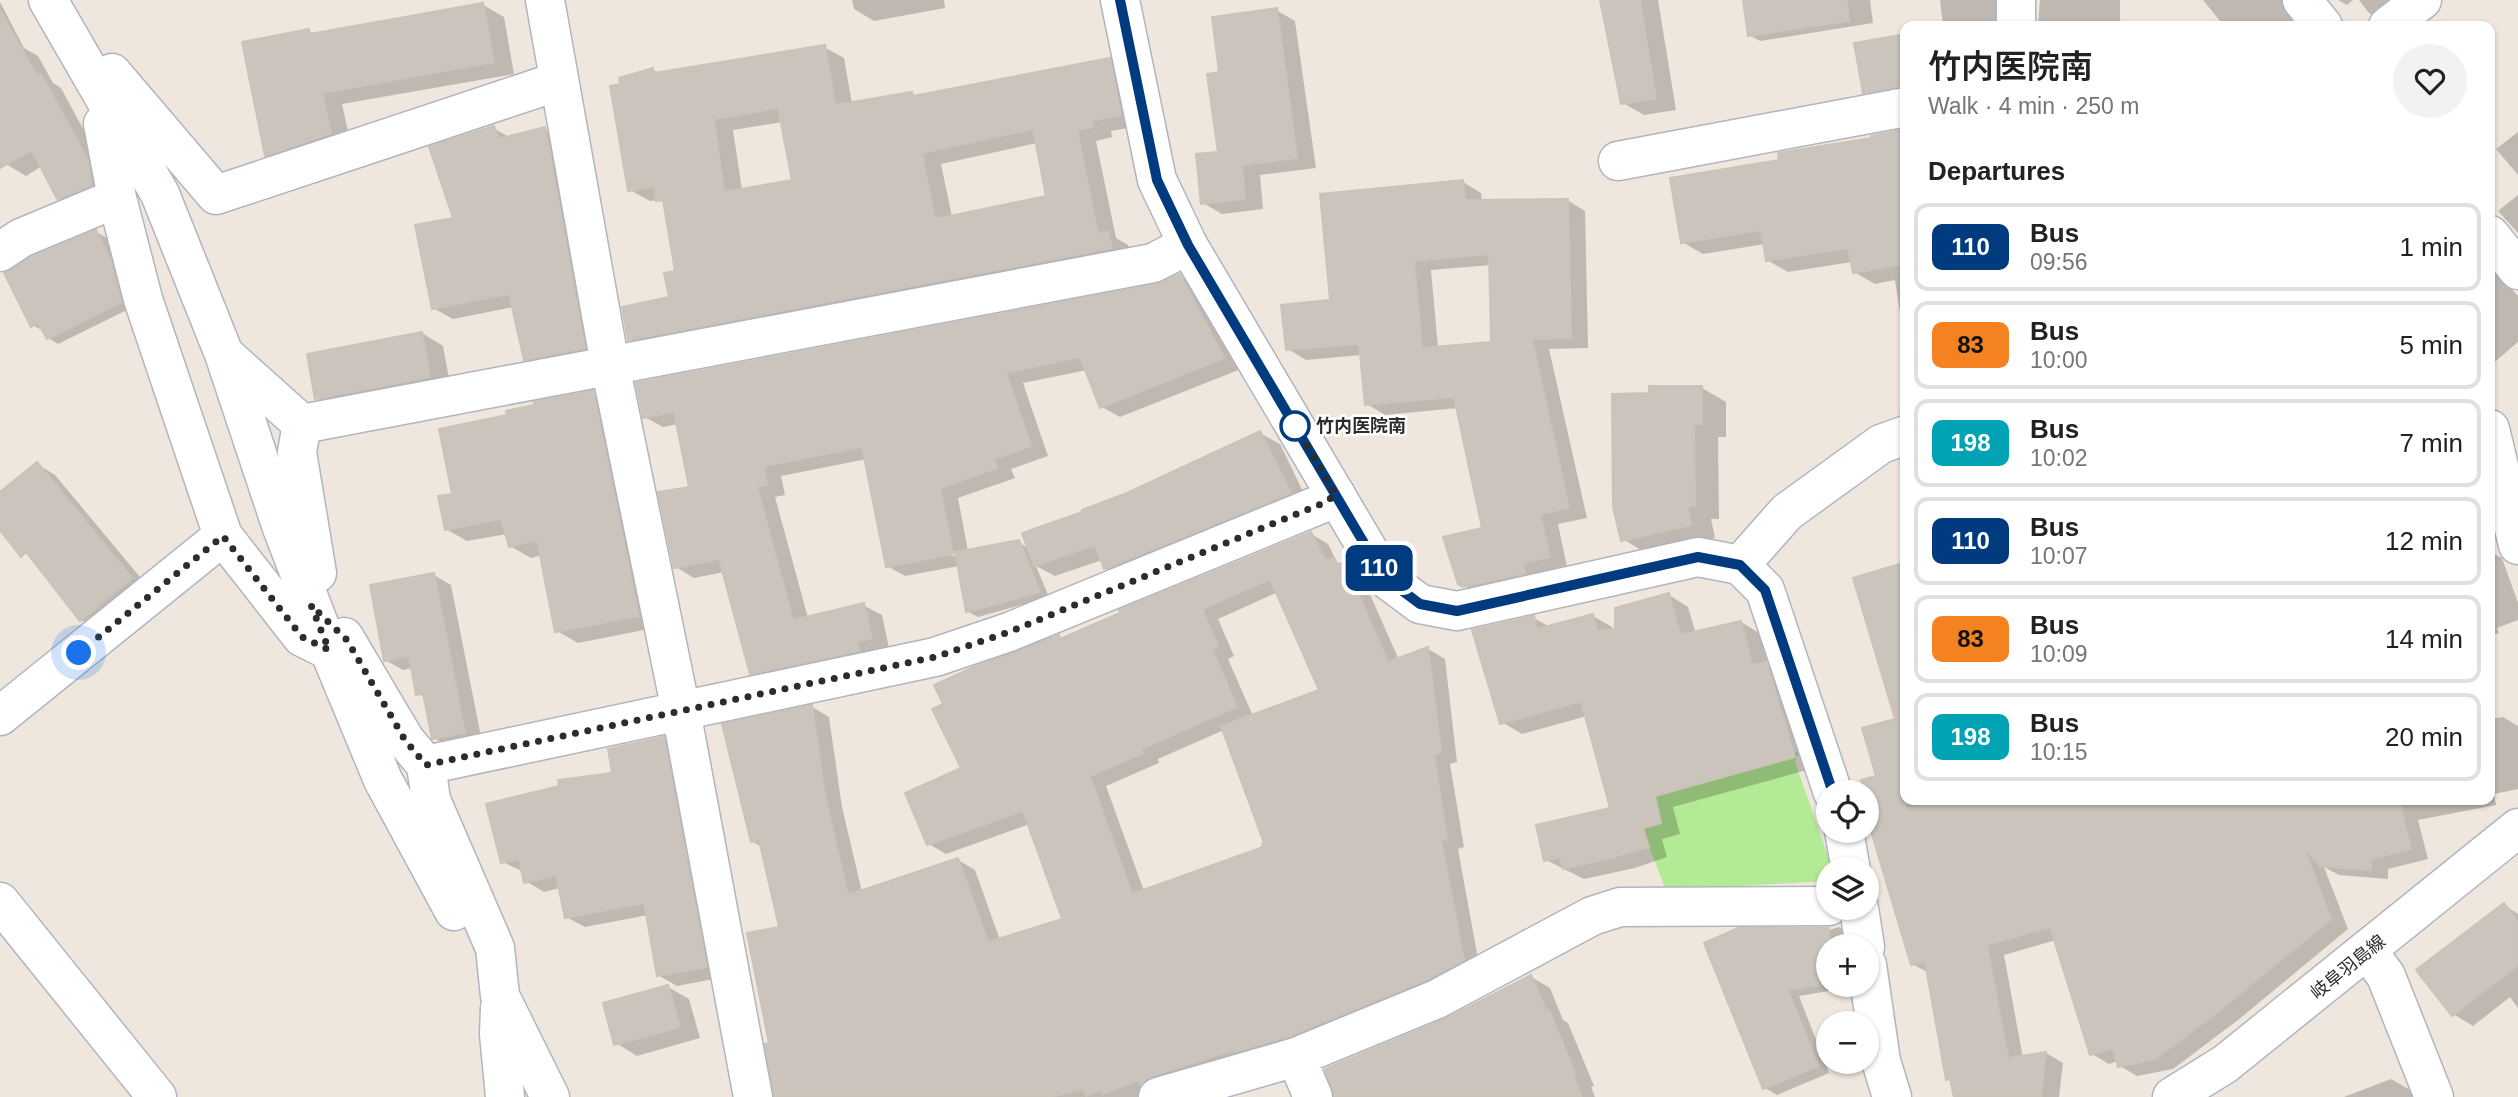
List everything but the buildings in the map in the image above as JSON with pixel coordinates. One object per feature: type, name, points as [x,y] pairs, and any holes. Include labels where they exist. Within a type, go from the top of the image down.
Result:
[{"type":"street","points":[[48,0],[160,194],[224,354],[282,528],[311,605],[383,779],[500,996],[550,1097]]},
{"type":"street","points":[[545,0],[610,365],[681,711],[753,1097]]},
{"type":"street","points":[[1120,0],[1157,180],[1188,245],[1384,577],[1420,604],[1457,611],[1698,557],[1740,565],[1765,590],[1829,780]]},
{"type":"street","points":[[2015,0],[2017,21]]},
{"type":"street","points":[[2302,0],[2319,21]]},
{"type":"street","points":[[2395,21],[2422,0]]},
{"type":"street","points":[[75,43],[109,70],[216,195],[559,81]]},
{"type":"street","points":[[1618,161],[1900,108]]},
{"type":"street","points":[[113,110],[103,124],[117,198],[143,299],[223,536],[302,637],[329,650]]},
{"type":"street","points":[[0,251],[21,238],[117,198]]},
{"type":"street","points":[[2495,241],[2518,270]]},
{"type":"street","points":[[302,424],[1153,263],[1188,245]]},
{"type":"street","points":[[224,354],[302,424]]},
{"type":"street","points":[[302,424],[297,452],[317,574],[311,605]]},
{"type":"street","points":[[1740,565],[1787,512],[1881,444],[1900,437]]},
{"type":"street","points":[[2495,450],[2518,545]]},
{"type":"street","points":[[426,765],[935,657],[1009,632],[1321,504],[1336,495]]},
{"type":"street","points":[[0,716],[223,536]]},
{"type":"street","points":[[311,605],[347,640],[405,740],[426,765],[431,800],[495,948],[505,1097]]},
{"type":"street","name":"岐阜羽島線","points":[[2172,1097],[2225,1064],[2518,828]]},
{"type":"street","points":[[0,902],[157,1097]]},
{"type":"street","points":[[1158,1097],[1296,1057],[1437,999],[1592,916],[1620,907],[1816,906]]},
{"type":"street","points":[[2368,951],[2386,976],[2434,1097]]},
{"type":"street","points":[[1872,997],[1881,1061],[1892,1097]]},
{"type":"street","points":[[1296,1057],[1313,1097]]},
{"type":"green space","points":[[1800,751],[1795,762],[1816,822],[1816,843],[1824,843],[1828,857],[1816,857],[1816,882],[1666,890],[1627,790]]},
{"type":"bus line","name":"110","points":[[1120,0],[1157,180],[1188,245],[1384,577],[1420,604],[1457,611],[1698,557],[1740,565],[1765,590],[1829,780]]},
{"type":"place","name":"竹内医院南","points":[[1295,426]]},
{"type":"route","points":[[79,653],[223,536],[302,637],[329,650],[311,605],[347,640],[405,740],[426,765],[935,657],[1009,632],[1321,504],[1336,495],[1295,426]]}]
